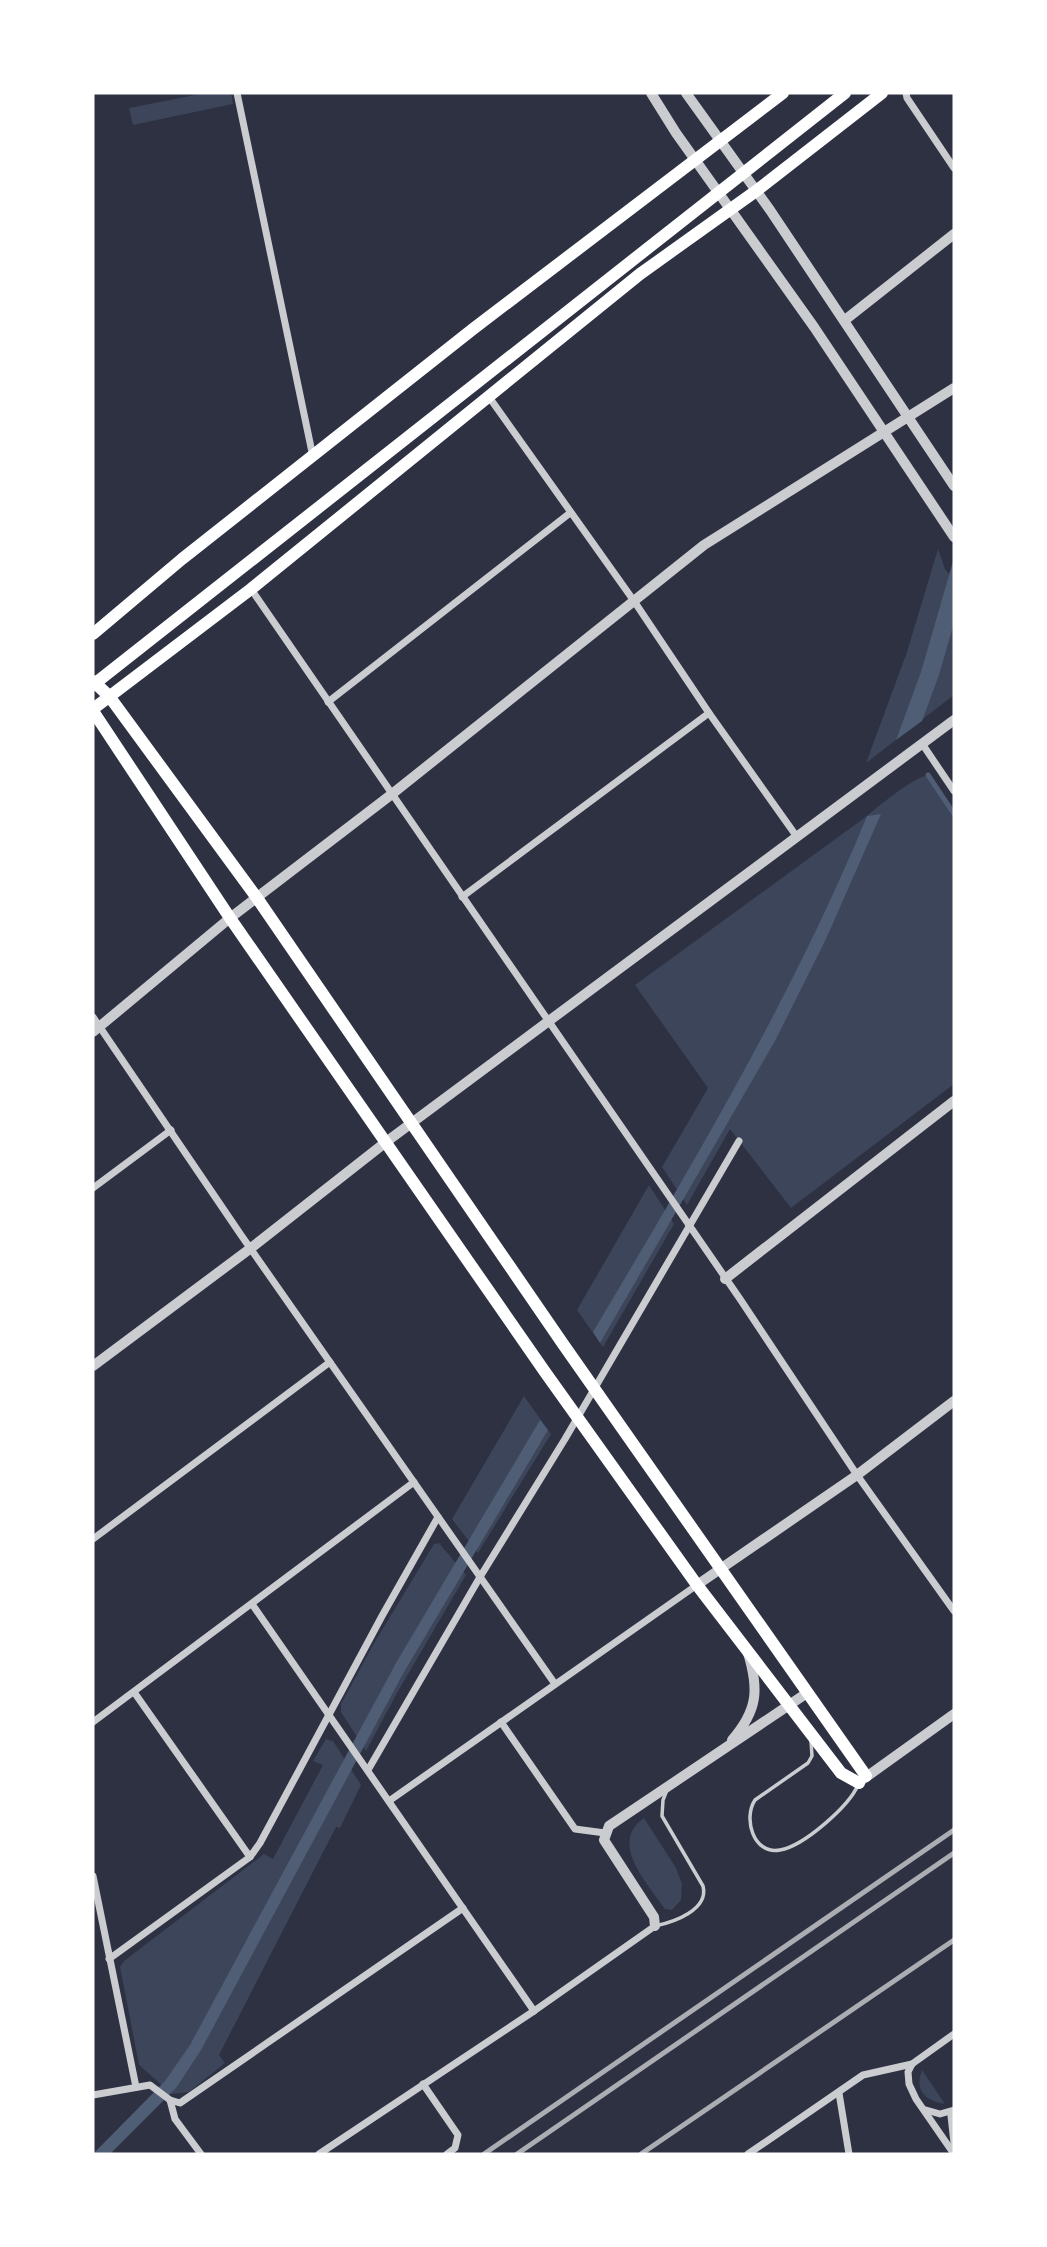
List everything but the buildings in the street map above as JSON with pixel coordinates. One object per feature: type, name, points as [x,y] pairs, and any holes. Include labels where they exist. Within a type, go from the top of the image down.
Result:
[{"type":"main road","points":[[93,634],[182,559],[473,329],[783,93]]},
{"type":"main road","points":[[845,93],[93,683],[109,696],[257,898],[807,1693],[862,1779]]},
{"type":"main road","points":[[862,1779],[841,1773],[697,1585],[230,918],[93,710],[251,589],[640,274],[756,191],[882,93]]},
{"type":"street","points":[[237,93],[313,457]]},
{"type":"street","points":[[651,93],[814,327],[953,536]]},
{"type":"street","points":[[686,93],[845,320],[954,485]]},
{"type":"street","points":[[906,93],[954,168]]},
{"type":"street","points":[[845,320],[954,234]]},
{"type":"street","points":[[96,1029],[230,918],[392,794],[704,545],[954,388]]},
{"type":"street","points":[[489,397],[635,601],[709,713],[797,837]]},
{"type":"street","points":[[328,702],[570,513]]},
{"type":"street","points":[[251,589],[857,1475],[954,1611]]},
{"type":"street","points":[[463,897],[709,713]]},
{"type":"street","points":[[93,1366],[251,1248],[386,1142],[954,720]]},
{"type":"street","points":[[923,745],[954,791]]},
{"type":"street","points":[[93,1017],[96,1029],[171,1130],[555,1684]]},
{"type":"street","points":[[725,1279],[954,1101]]},
{"type":"street","points":[[93,1188],[171,1130]]},
{"type":"street","points":[[368,1770],[739,1141]]},
{"type":"street","points":[[93,1539],[330,1362]]},
{"type":"street","points":[[389,1801],[857,1475],[954,1401]]},
{"type":"street","points":[[93,1722],[414,1482]]},
{"type":"street","points":[[110,1959],[250,1857],[438,1517]]},
{"type":"street","points":[[252,1604],[534,2011]]},
{"type":"street","points":[[723,1751],[742,1728],[752,1709],[756,1692],[755,1677],[747,1652]]},
{"type":"street","points":[[134,1692],[250,1857]]},
{"type":"street","points":[[318,2154],[534,2011],[655,1926],[654,1917],[604,1840],[609,1826],[807,1693]]},
{"type":"street","points":[[862,1779],[954,1714]]},
{"type":"street","points":[[501,1722],[575,1829],[605,1833]]},
{"type":"street","points":[[93,1877],[136,2087]]},
{"type":"street","points":[[93,2095],[150,2085],[170,2100],[180,2103],[463,1908]]},
{"type":"street","points":[[748,2154],[863,2076],[912,2064],[954,2034]]},
{"type":"street","points":[[912,2064],[908,2072],[909,2084],[954,2154]]},
{"type":"street","points":[[423,2084],[458,2136],[455,2148],[447,2154]]},
{"type":"street","points":[[839,2093],[849,2154]]},
{"type":"street","points":[[170,2100],[175,2119],[201,2154]]},
{"type":"street","points":[[925,2110],[940,2114],[954,2110]]},
{"type":"street","points":[[954,2110],[951,2116],[954,2143]]},
{"type":"lane","points":[[810,1734],[812,1756],[808,1763],[755,1800],[750,1808],[750,1825],[762,1845],[771,1850],[791,1846],[832,1819],[853,1798],[862,1779]]},
{"type":"lane","points":[[655,1926],[672,1922],[699,1905],[704,1896],[703,1886],[662,1816],[663,1800],[668,1788]]},
{"type":"shaded area","points":[[205,93],[231,93],[233,104],[133,125],[129,108]]},
{"type":"shaded area","points":[[938,549],[945,569],[954,580],[954,695],[866,763],[907,652]]},
{"type":"shaded area","points":[[954,558],[954,623],[939,675],[922,721],[896,740],[921,672]]},
{"type":"shaded area","points":[[926,776],[954,819],[954,1084],[791,1208],[730,1129],[687,1205],[662,1167],[708,1088],[635,985],[896,793]]},
{"type":"shaded area","points":[[881,814],[826,939],[775,1041],[600,1343],[593,1332],[704,1142],[774,1015],[807,950],[867,816]]},
{"type":"shaded area","points":[[649,1185],[674,1224],[603,1347],[577,1310]]},
{"type":"shaded area","points":[[524,1396],[551,1434],[478,1553],[452,1519]]},
{"type":"shaded area","points":[[540,1420],[548,1430],[404,1672],[201,2050],[176,2088],[110,2154],[93,2154],[165,2081],[190,2045],[396,1663]]},
{"type":"shaded area","points":[[439,1543],[466,1575],[366,1751],[341,1712],[341,1704],[434,1544]]},
{"type":"shaded area","points":[[326,1739],[333,1741],[361,1785],[340,1828],[336,1827],[219,2055],[225,2063],[189,2092],[172,2094],[139,2065],[120,1967],[124,1961],[264,1854],[273,1859],[323,1765],[313,1761]]},
{"type":"shaded area","points":[[644,1818],[676,1868],[682,1884],[681,1900],[672,1910],[665,1909],[649,1888],[630,1851],[634,1828]]},
{"type":"shaded area","points":[[922,2070],[945,2104],[927,2097],[920,2089]]},
{"type":"waterway","points":[[928,775],[954,814]]},
{"type":"railway","points":[[484,2154],[954,1830]]},
{"type":"railway","points":[[517,2154],[954,1853]]},
{"type":"railway","points":[[641,2154],[954,1940]]}]
